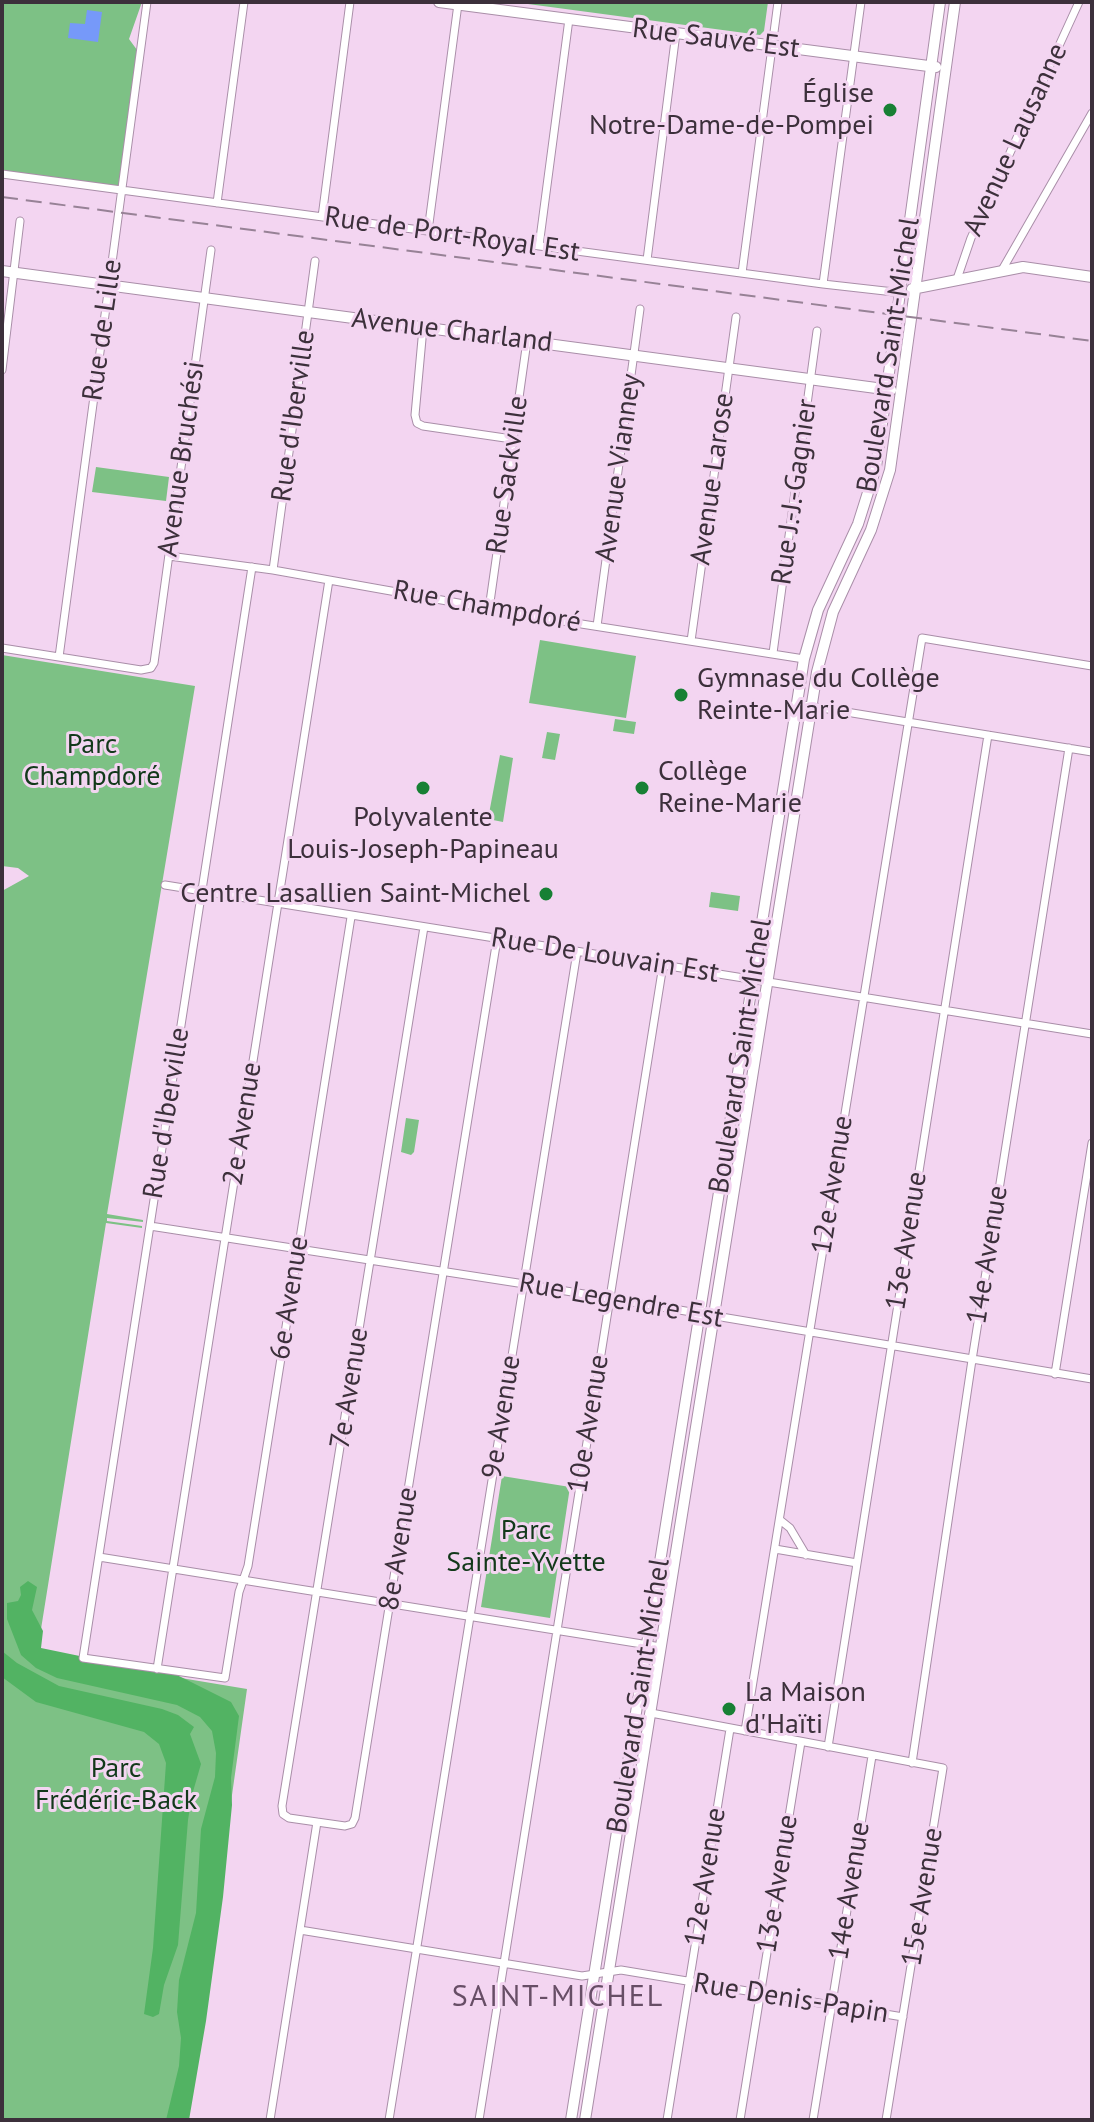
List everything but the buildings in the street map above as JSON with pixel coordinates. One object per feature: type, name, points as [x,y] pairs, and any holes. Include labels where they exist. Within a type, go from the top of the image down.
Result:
[{"type":"main road","name":"Rue Sauvé Est","points":[[439,2],[946,68]]},
{"type":"main road","name":"Boulevard Saint-Michel","points":[[571,2120],[804,659],[826,590],[868,498],[878,459],[940,2]]},
{"type":"main road","name":"Boulevard Saint-Michel","points":[[585,2120],[818,663],[830,620],[882,500],[893,458],[955,2]]},
{"type":"main road","points":[[902,290],[1030,267],[1092,277]]},
{"type":"main road","name":"Avenue Charland","points":[[2,271],[901,391]]},
{"type":"street","name":"Rue de Lille","points":[[59,657],[147,2]]},
{"type":"street","points":[[217,203],[244,2]]},
{"type":"street","points":[[322,217],[350,2]]},
{"type":"street","points":[[742,273],[778,2]]},
{"type":"street","points":[[823,284],[861,2]]},
{"type":"street","name":"Avenue Lausanne","points":[[957,279],[971,238],[1079,2]]},
{"type":"street","points":[[428,231],[458,4]]},
{"type":"street","points":[[539,246],[569,19]]},
{"type":"street","points":[[647,260],[676,33]]},
{"type":"street","points":[[1002,270],[1092,113]]},
{"type":"street","name":"Rue de Port-Royal Est","points":[[2,174],[823,284],[894,292],[902,290]]},
{"type":"street","points":[[2,370],[20,221]]},
{"type":"street","name":"Avenue Bruchési","points":[[59,657],[141,670],[151,668],[211,250]]},
{"type":"street","name":"Rue d'Iberville","points":[[273,570],[315,261]]},
{"type":"street","name":"Avenue Vianney","points":[[597,626],[640,309]]},
{"type":"street","name":"Avenue Larose","points":[[691,641],[736,317]]},
{"type":"street","points":[[423,328],[415,415],[417,423],[512,439]]},
{"type":"street","name":"Rue J.-J.-Gagnier","points":[[773,653],[817,331]]},
{"type":"street","name":"Rue Sackville","points":[[489,609],[527,341]]},
{"type":"street","name":"Rue Champdoré","points":[[169,556],[273,570],[489,609],[804,659]]},
{"type":"street","name":"Rue d'Iberville","points":[[157,1669],[83,1658],[252,567]]},
{"type":"street","name":"2e Avenue","points":[[157,1669],[329,580]]},
{"type":"street","name":"12e Avenue","points":[[745,1731],[922,638],[1092,666]]},
{"type":"street","points":[[2,648],[59,657]]},
{"type":"street","points":[[797,704],[1092,752]]},
{"type":"street","name":"13e Avenue","points":[[828,1747],[988,735]]},
{"type":"street","name":"14e Avenue","points":[[912,1763],[1069,748]]},
{"type":"street","name":"Rue De Louvain Est","points":[[165,885],[1092,1034]]},
{"type":"street","name":"6e Avenue","points":[[157,1669],[225,1678],[248,1566],[351,917]]},
{"type":"street","name":"7e Avenue","points":[[317,1822],[289,1818],[283,1814],[282,1806],[424,927]]},
{"type":"street","name":"8e Avenue","points":[[317,1822],[345,1826],[352,1824],[355,1818],[497,939]]},
{"type":"street","name":"9e Avenue","points":[[389,2120],[577,952]]},
{"type":"street","name":"10e Avenue","points":[[479,2120],[663,965]]},
{"type":"street","points":[[1055,1374],[1092,1143]]},
{"type":"street","name":"Rue Legendre Est","points":[[150,1226],[524,1284],[1092,1379]]},
{"type":"street","points":[[780,1520],[790,1528],[806,1555]]},
{"type":"street","points":[[775,1549],[857,1563]]},
{"type":"street","points":[[99,1557],[661,1647]]},
{"type":"street","points":[[651,1713],[912,1763]]},
{"type":"street","name":"12e Avenue","points":[[667,2120],[730,1729]]},
{"type":"street","name":"13e Avenue","points":[[740,2120],[801,1742]]},
{"type":"street","name":"14e Avenue","points":[[813,2120],[872,1756]]},
{"type":"street","name":"15e Avenue","points":[[886,2120],[943,1768],[912,1763]]},
{"type":"street","points":[[270,2120],[317,1822]]},
{"type":"street","name":"Rue Denis-Papin","points":[[300,1930],[582,1976],[621,1970],[903,2017]]},
{"type":"green space","points":[[2,2],[142,2],[129,39],[140,54],[122,191],[2,175]]},
{"type":"green space","points":[[513,2],[768,2],[764,31],[760,35]]},
{"type":"green space","points":[[96,467],[169,477],[166,501],[92,492]]},
{"type":"green space","points":[[540,640],[636,656],[626,718],[529,703]]},
{"type":"green space","name":"Parc Frédéric-Back","points":[[2,655],[195,686],[107,1214],[143,1222],[107,1218],[107,1221],[142,1228],[106,1223],[37,1654],[247,1689],[186,2120],[2,2120],[2,891],[29,876],[18,868],[2,866]]},
{"type":"green space","points":[[615,719],[636,722],[634,734],[613,731]]},
{"type":"green space","points":[[547,732],[560,734],[555,760],[542,758]]},
{"type":"green space","points":[[500,755],[513,758],[503,822],[488,819]]},
{"type":"green space","points":[[711,892],[740,896],[738,911],[709,907]]},
{"type":"green space","points":[[406,1118],[419,1120],[411,1155],[401,1152]]},
{"type":"green space","name":"Parc Sainte-Yvette","points":[[502,1476],[570,1487],[550,1618],[481,1607]]},
{"type":"green space","points":[[28,1581],[37,1587],[32,1610],[43,1631],[41,1648],[167,1670],[231,1702],[239,1716],[231,1778],[232,1805],[223,1897],[189,2120],[166,2120],[179,2066],[179,1980],[196,1913],[201,1829],[215,1777],[216,1753],[212,1731],[200,1717],[177,1705],[57,1678],[36,1668],[21,1655],[7,1619],[7,1603],[18,1601],[20,1587]]},
{"type":"green space","points":[[2,1651],[59,1686],[162,1709],[178,1715],[194,1727],[190,1734],[201,1764],[188,1820],[178,1945],[164,1985],[159,2014],[153,2017],[144,2014],[153,1948],[166,1763],[159,1744],[144,1732],[36,1702],[2,1677]]},
{"type":"water","points":[[87,10],[102,12],[98,42],[68,38],[70,23],[85,24]]},
{"type":"railway","points":[[2,197],[1092,341]]},
{"type":"place","name":"Église Notre-Dame-de-Pompei","points":[[890,110]]},
{"type":"place","name":"Gymnase du Collège Reinte-Marie","points":[[681,695]]},
{"type":"place","name":"Polyvalente Louis-Joseph-Papineau","points":[[423,788]]},
{"type":"place","name":"Collège Reine-Marie","points":[[642,788]]},
{"type":"place","name":"Centre Lasallien Saint-Michel","points":[[546,894]]},
{"type":"place","name":"La Maison d'Haïti","points":[[729,1709]]},
{"type":"district","name":"SAINT-MICHEL","points":[[558,1997]]},
{"type":"park label","name":"Parc Champdoré","points":[[92,761]]}]
